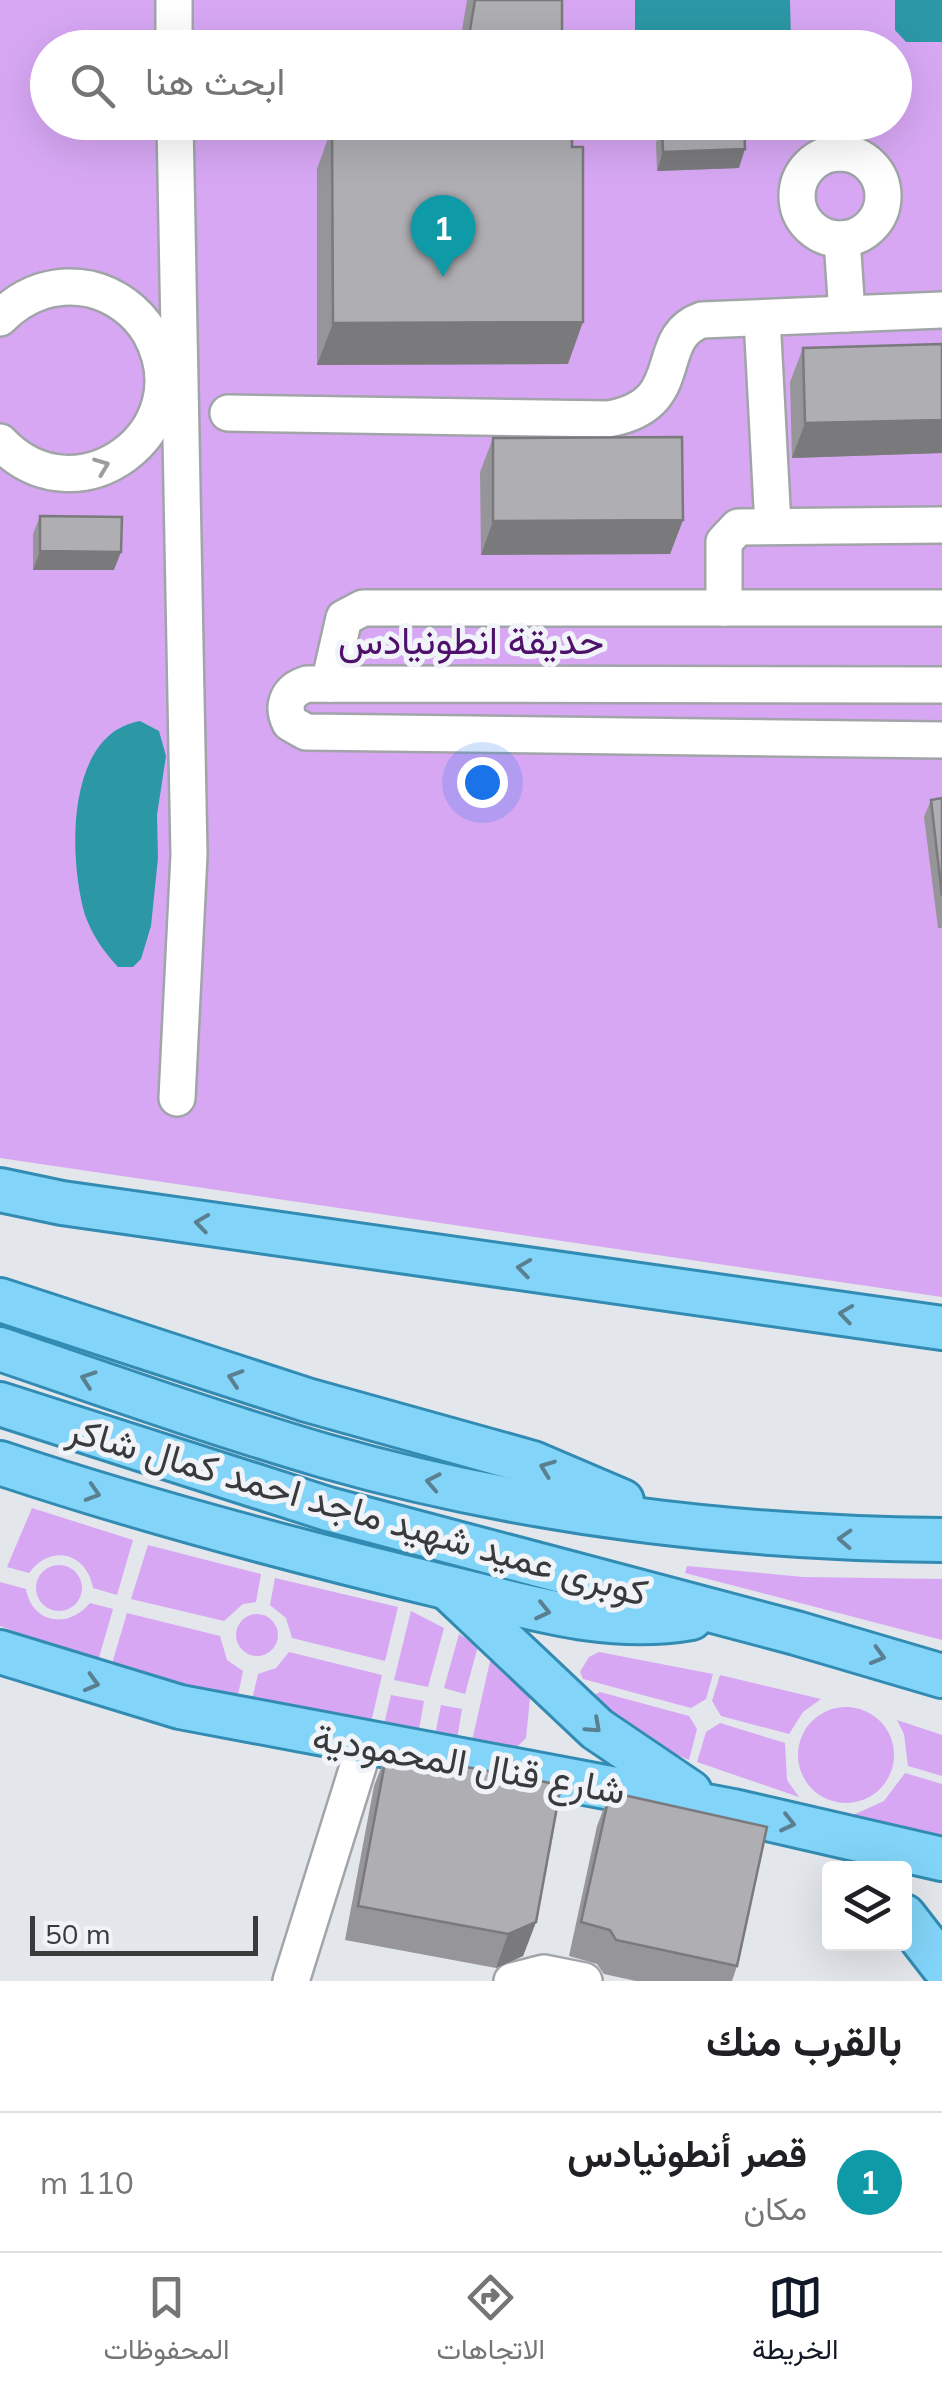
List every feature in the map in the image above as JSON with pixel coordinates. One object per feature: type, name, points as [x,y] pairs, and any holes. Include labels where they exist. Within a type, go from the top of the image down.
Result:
[{"type":"main road","points":[[0,1190],[62,1203],[942,1328]]},
{"type":"main road","points":[[0,1300],[307,1400],[534,1462],[666,1525],[781,1535],[942,1540]]},
{"type":"main road","name":"كوبرى عميد شهيد ماجد احمد كمال شاكر","points":[[0,1349],[328,1456],[426,1482],[666,1525]]},
{"type":"main road","name":"كوبرى عميد شهيد ماجد احمد كمال شاكر","points":[[0,1404],[328,1509],[942,1676]]},
{"type":"main road","points":[[0,1464],[233,1534],[584,1620],[650,1622],[716,1614]]},
{"type":"main road","points":[[447,1587],[628,1754],[678,1786],[733,1811]]},
{"type":"main road","name":"شارع قنال المحمودية","points":[[0,1652],[180,1707],[733,1811],[942,1859]]},
{"type":"main road","points":[[837,1835],[860,1861]]},
{"type":"main road","points":[[912,1926],[942,1965]]},
{"type":"street","points":[[174,0],[174,30]]},
{"type":"street","points":[[176,140],[171,382],[189,855],[177,1098]]},
{"type":"street","points":[[840,140],[800,178],[797,203],[808,225],[818,234],[842,239],[855,236],[875,220],[882,196],[880,183],[866,162],[843,140]]},
{"type":"street","points":[[842,239],[846,314]]},
{"type":"street","points":[[0,318],[41,291],[60,287],[99,291],[117,299],[146,326],[171,382]]},
{"type":"street","points":[[228,413],[626,416],[657,395],[684,330],[702,320],[942,310]]},
{"type":"street","points":[[762,318],[773,526]]},
{"type":"street","points":[[0,442],[30,466],[52,472],[94,471],[113,464],[143,438],[171,382]]},
{"type":"street","points":[[724,608],[726,535],[738,527],[942,525]]},
{"type":"street","points":[[329,684],[340,627],[356,609],[942,608]]},
{"type":"street","points":[[942,685],[307,684],[291,692],[286,703],[287,716],[296,728],[306,732],[942,740]]},
{"type":"street","points":[[291,1981],[365,1744]]},
{"type":"street","points":[[512,1981],[544,1974],[584,1981]]},
{"type":"green space","name":"حديقة انطونيادس","points":[[0,0],[942,0],[942,1297],[0,1158]]},
{"type":"green space","points":[[32,1508],[133,1540],[117,1595],[93,1588],[84,1567],[67,1556],[47,1558],[29,1573],[7,1567]]},
{"type":"green space","points":[[148,1545],[261,1574],[256,1602],[243,1604],[224,1621],[131,1599]]},
{"type":"green space","points":[[59,1565],[75,1572],[82,1588],[75,1604],[59,1611],[43,1604],[36,1588],[43,1572]]},
{"type":"green space","points":[[687,1566],[803,1577],[942,1579],[942,1640],[685,1573]]},
{"type":"green space","points":[[275,1578],[398,1607],[385,1661],[292,1638],[286,1618],[270,1605]]},
{"type":"green space","points":[[0,1582],[26,1589],[36,1610],[52,1619],[72,1617],[90,1603],[113,1609],[98,1661],[0,1626]]},
{"type":"green space","points":[[411,1611],[444,1628],[428,1687],[394,1680]]},
{"type":"green space","points":[[127,1613],[220,1636],[227,1660],[243,1671],[237,1700],[111,1667]]},
{"type":"green space","points":[[257,1614],[272,1620],[278,1635],[272,1650],[257,1656],[242,1650],[236,1635],[242,1620]]},
{"type":"green space","points":[[459,1634],[478,1646],[465,1694],[444,1688]]},
{"type":"green space","points":[[289,1652],[382,1675],[370,1727],[251,1704],[258,1674],[276,1668]]},
{"type":"green space","points":[[599,1652],[713,1674],[706,1699],[691,1708],[583,1679],[580,1672],[589,1657]]},
{"type":"green space","points":[[491,1657],[530,1698],[526,1738],[516,1748],[472,1741]]},
{"type":"green space","points":[[720,1675],[821,1699],[803,1712],[789,1734],[721,1716],[712,1701]]},
{"type":"green space","points":[[600,1692],[689,1716],[697,1729],[689,1760],[642,1740],[591,1697]]},
{"type":"green space","points":[[391,1695],[424,1701],[418,1735],[383,1728]]},
{"type":"green space","points":[[441,1705],[462,1709],[457,1739],[435,1735]]},
{"type":"green space","points":[[846,1707],[864,1711],[880,1721],[890,1737],[894,1755],[890,1773],[880,1789],[864,1799],[846,1803],[828,1799],[812,1789],[802,1773],[798,1755],[802,1737],[812,1721],[828,1711]]},
{"type":"green space","points":[[897,1720],[942,1735],[942,1776],[908,1766],[904,1734]]},
{"type":"green space","points":[[720,1723],[785,1743],[787,1780],[799,1797],[697,1762],[706,1732]]},
{"type":"green space","points":[[905,1773],[942,1784],[942,1837],[853,1815],[884,1801]]},
{"type":"water","points":[[635,0],[790,0],[791,30],[635,30]]},
{"type":"water","points":[[895,0],[942,0],[942,42],[912,42],[912,30],[895,30]]},
{"type":"water","points":[[140,721],[159,731],[166,756],[157,815],[158,858],[151,926],[141,959],[133,967],[118,967],[99,943],[85,915],[75,833],[85,774],[97,749],[115,731]]},
{"type":"building","points":[[475,0],[562,0],[562,30],[470,30]]},
{"type":"building","points":[[332,140],[572,140],[572,147],[583,147],[583,322],[333,323]]},
{"type":"building","points":[[663,140],[745,140],[745,149],[663,152]]},
{"type":"building","points":[[942,344],[942,420],[805,423],[803,348]]},
{"type":"building","points":[[682,437],[683,520],[493,521],[493,438]]},
{"type":"building","points":[[40,516],[122,517],[121,552],[40,551]]},
{"type":"building","points":[[942,798],[942,896],[931,800]]},
{"type":"building","points":[[387,1752],[561,1785],[536,1922],[508,1934],[358,1906]]},
{"type":"building","points":[[610,1792],[767,1827],[737,1966],[616,1940],[610,1930],[581,1922]]},
{"type":"place","name":"قصر أنطونيادس","points":[[443,277]]}]
